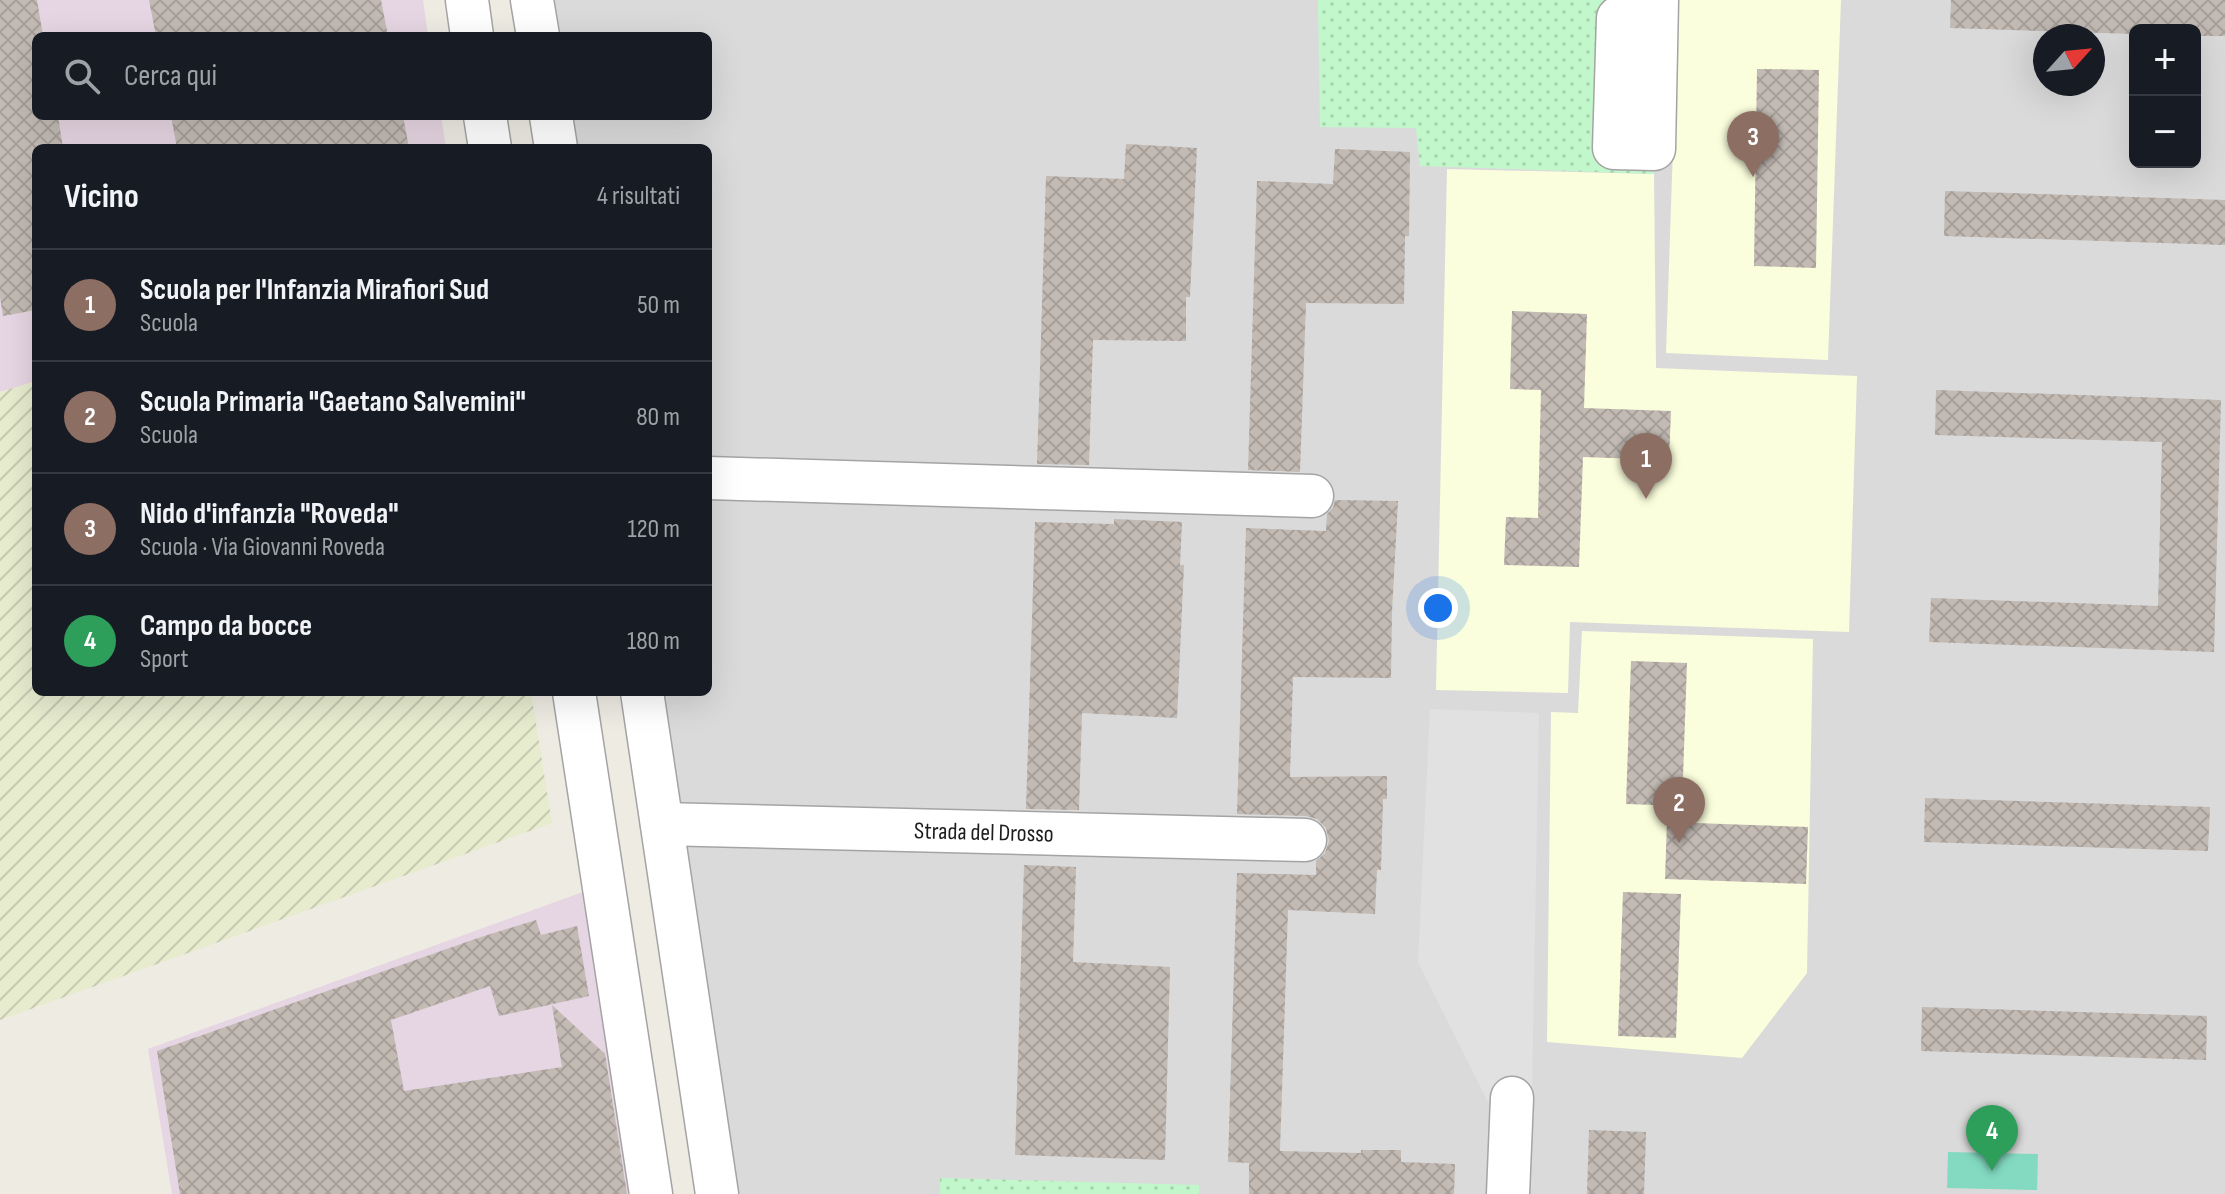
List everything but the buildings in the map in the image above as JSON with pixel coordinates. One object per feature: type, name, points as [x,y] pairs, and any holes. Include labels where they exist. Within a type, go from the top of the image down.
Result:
[{"type":"street","points":[[467,0],[471,32]]},
{"type":"street","points":[[532,0],[537,32]]},
{"type":"street","points":[[486,120],[489,144]]},
{"type":"street","points":[[552,120],[555,144]]},
{"type":"street","points":[[712,478],[1312,496]]},
{"type":"street","points":[[575,696],[651,1194]]},
{"type":"street","points":[[643,696],[717,1194]]},
{"type":"street","name":"Strada del Drosso","points":[[662,824],[1305,840]]},
{"type":"street","points":[[1508,1194],[1512,1098]]},
{"type":"shaded area","points":[[0,0],[423,0],[427,32],[32,32],[32,120],[442,120],[445,144],[32,144],[32,382],[0,392]]},
{"type":"shaded area","points":[[532,0],[2225,0],[2225,1194],[717,1194],[643,696],[712,696],[712,144],[555,144],[552,120],[712,120],[712,32],[537,32]]},
{"type":"shaded area","points":[[1678,0],[1841,0],[1828,360],[1666,353]]},
{"type":"shaded area","points":[[1447,169],[1654,174],[1656,368],[1857,376],[1849,632],[1570,622],[1568,693],[1436,690]]},
{"type":"shaded area","points":[[32,382],[32,696],[532,696],[552,823],[0,1020],[0,392]]},
{"type":"shaded area","points":[[1582,631],[1813,639],[1807,973],[1742,1058],[1547,1042],[1551,712],[1578,713]]},
{"type":"shaded area","points":[[1430,709],[1539,713],[1532,1089],[1491,1108],[1418,962]]},
{"type":"shaded area","points":[[583,892],[633,1194],[172,1194],[148,1049]]},
{"type":"green space","points":[[1318,0],[1658,0],[1654,174],[1420,166],[1416,128],[1320,127]]},
{"type":"green space","points":[[1948,1152],[2038,1154],[2037,1190],[1947,1188]]},
{"type":"green space","points":[[940,1178],[1199,1185],[1199,1194],[940,1194]]},
{"type":"place","name":"Nido d'infanzia \"Roveda\"","points":[[1753,177]]},
{"type":"place","name":"Scuola per l'Infanzia Mirafiori Sud","points":[[1646,499]]},
{"type":"place","name":"Scuola Primaria \"Gaetano Salvemini\"","points":[[1679,843]]},
{"type":"place","name":"Campo da bocce","points":[[1992,1171]]}]
